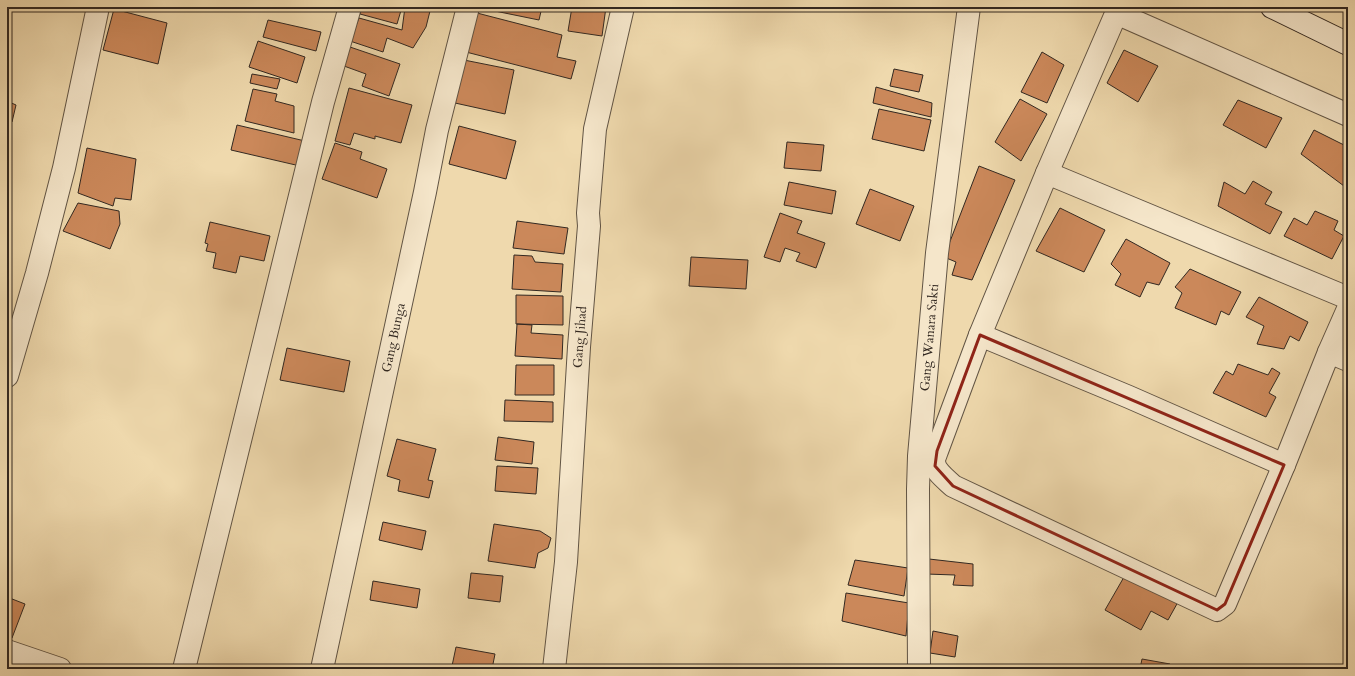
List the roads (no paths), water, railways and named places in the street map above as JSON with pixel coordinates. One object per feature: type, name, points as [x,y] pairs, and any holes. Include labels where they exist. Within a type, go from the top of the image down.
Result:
[{"type":"street","points":[[7,376],[37,273],[64,168],[98,7]]},
{"type":"street","points":[[184,669],[323,102],[350,7]]},
{"type":"street","name":"Gang Bunga","points":[[322,669],[425,192],[437,130],[468,7]]},
{"type":"street","name":"Gang Jihad","points":[[554,669],[566,562],[579,347],[595,129],[623,7]]},
{"type":"street","name":"Gang Wanara Sakti","points":[[919,669],[919,456],[937,253],[968,7]]},
{"type":"street","points":[[1272,7],[1348,44]]},
{"type":"street","points":[[1348,115],[1118,10],[1047,173],[980,336],[934,460],[935,466],[954,486],[1217,610],[1225,604],[1284,465],[1338,356],[1348,309]]},
{"type":"street","points":[[1047,173],[1348,298]]},
{"type":"street","points":[[980,336],[1129,397],[1284,465]]},
{"type":"street","points":[[7,651],[60,669]]}]
